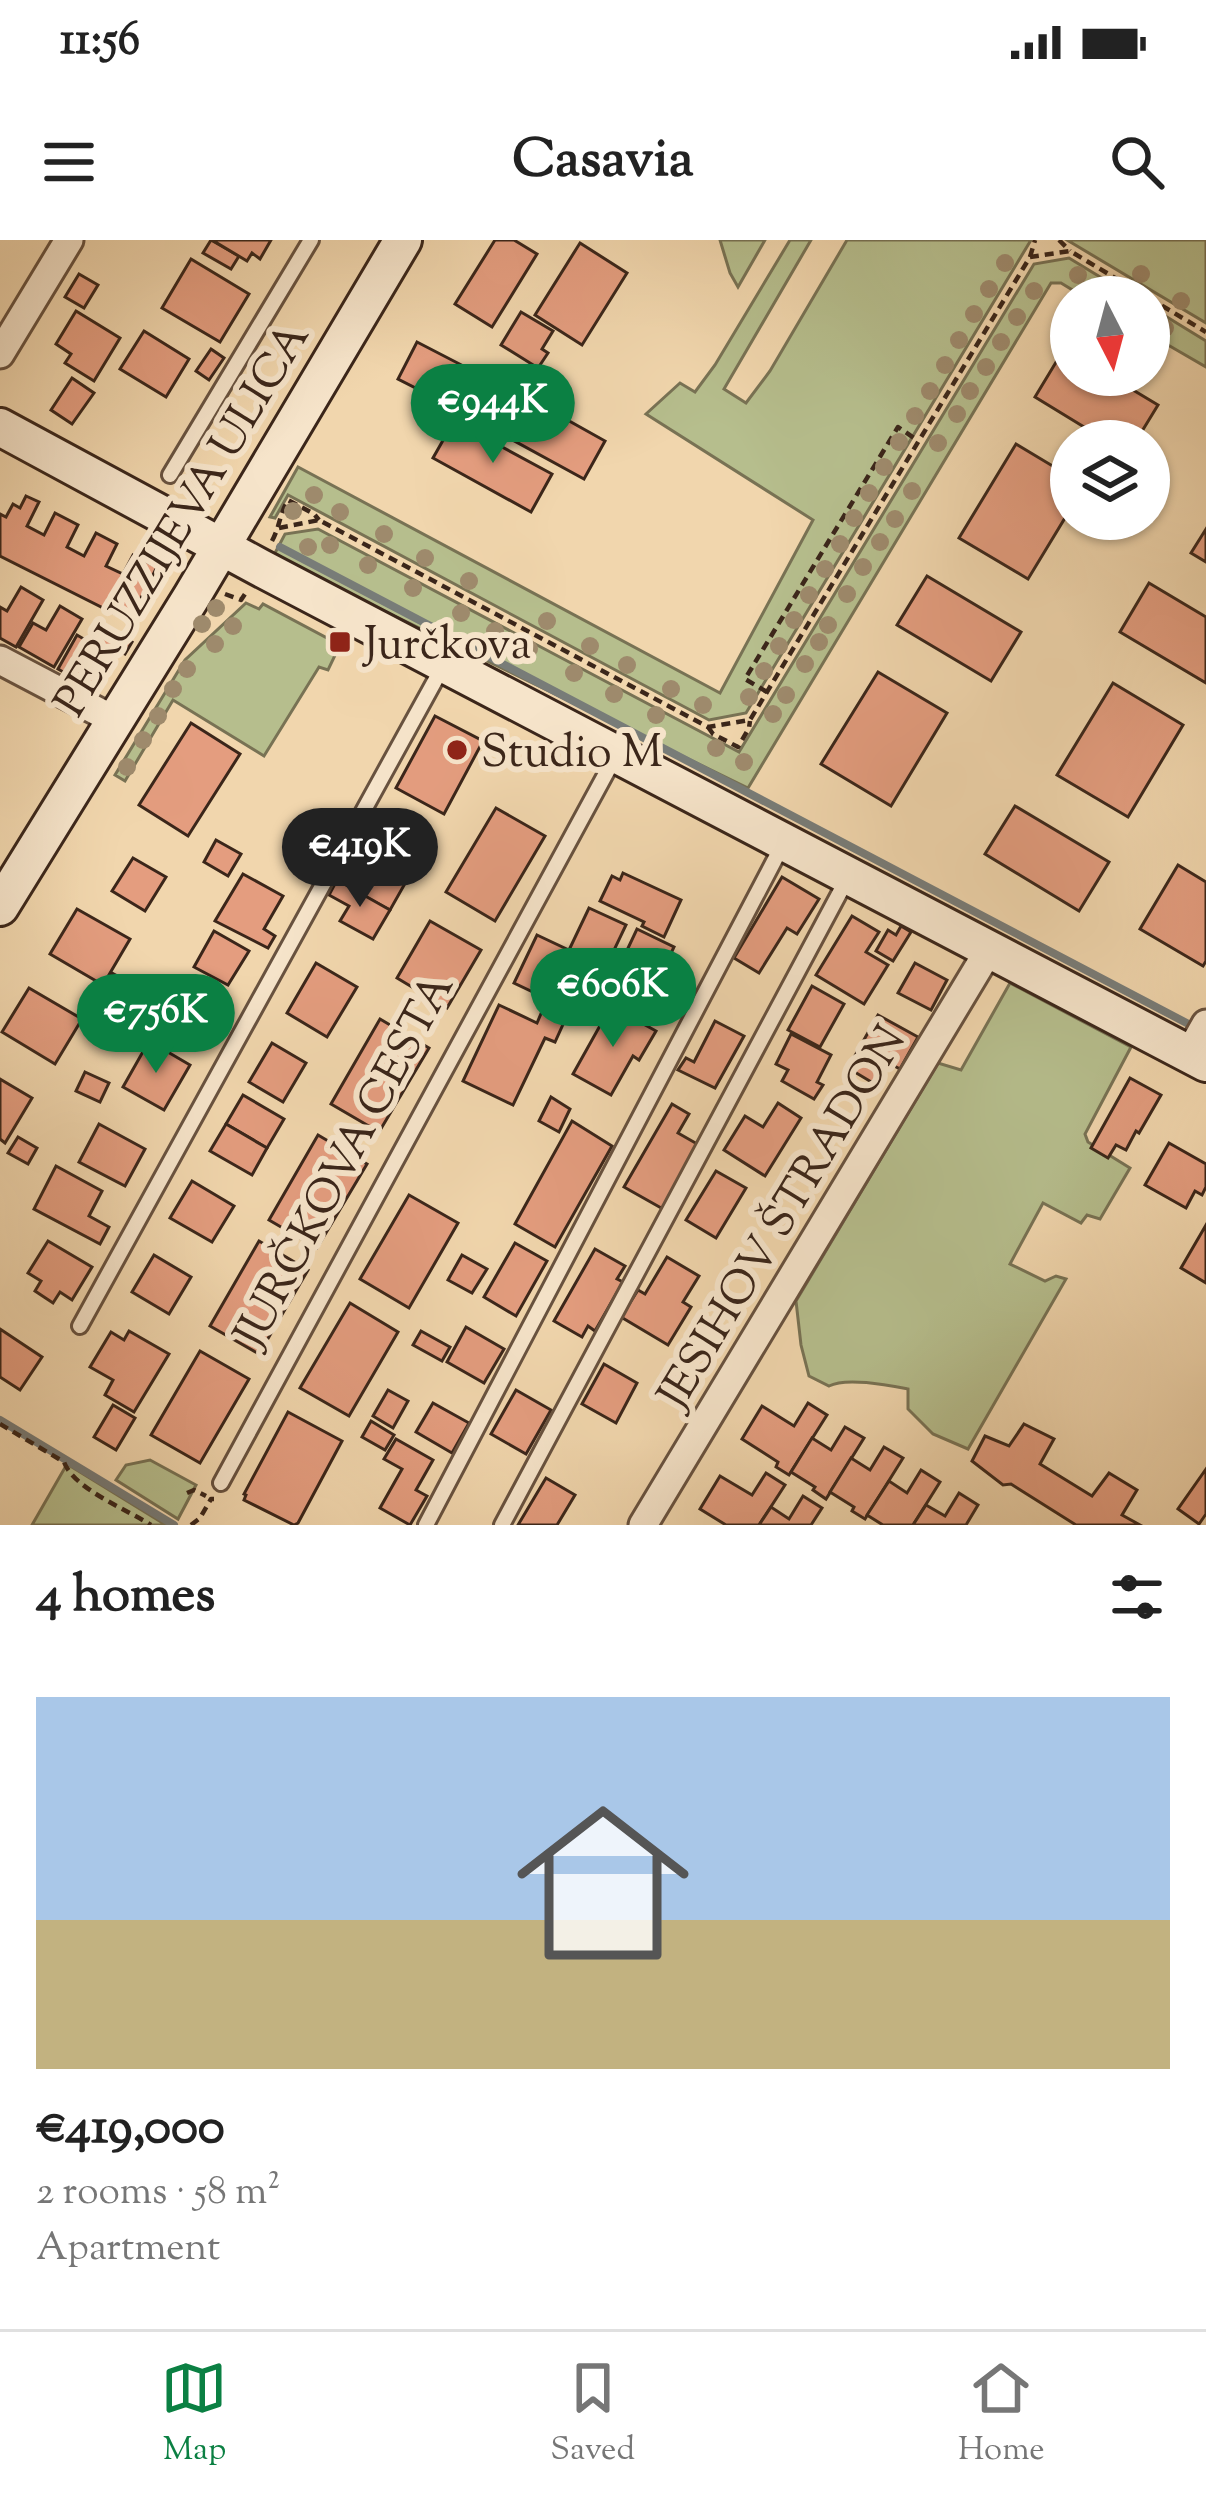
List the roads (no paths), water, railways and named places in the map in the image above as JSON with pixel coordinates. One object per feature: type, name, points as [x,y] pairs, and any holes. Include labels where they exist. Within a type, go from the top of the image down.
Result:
[{"type":"main road","name":"PERUZZIJEVA ULICA","points":[[0,907],[403,240]]},
{"type":"main road","points":[[0,427],[989,950],[1200,1045]]},
{"type":"street","points":[[0,353],[69,240]]},
{"type":"street","points":[[0,660],[116,721]]},
{"type":"street","name":"JESIHOV ŠTRADON","points":[[643,1525],[989,950]]},
{"type":"lane","points":[[170,475],[311,240]]},
{"type":"lane","points":[[80,1326],[444,664]]},
{"type":"lane","name":"JURČKOVA CESTA","points":[[221,1490],[616,754]]},
{"type":"lane","points":[[426,1525],[784,842]]},
{"type":"lane","points":[[502,1525],[848,877]]},
{"type":"waterway","points":[[280,547],[1198,1029]]},
{"type":"waterway","points":[[0,1420],[174,1525]]},
{"type":"place","name":"Jurčkova","points":[[340,642]]},
{"type":"place","name":"Studio M","points":[[457,750]]}]
